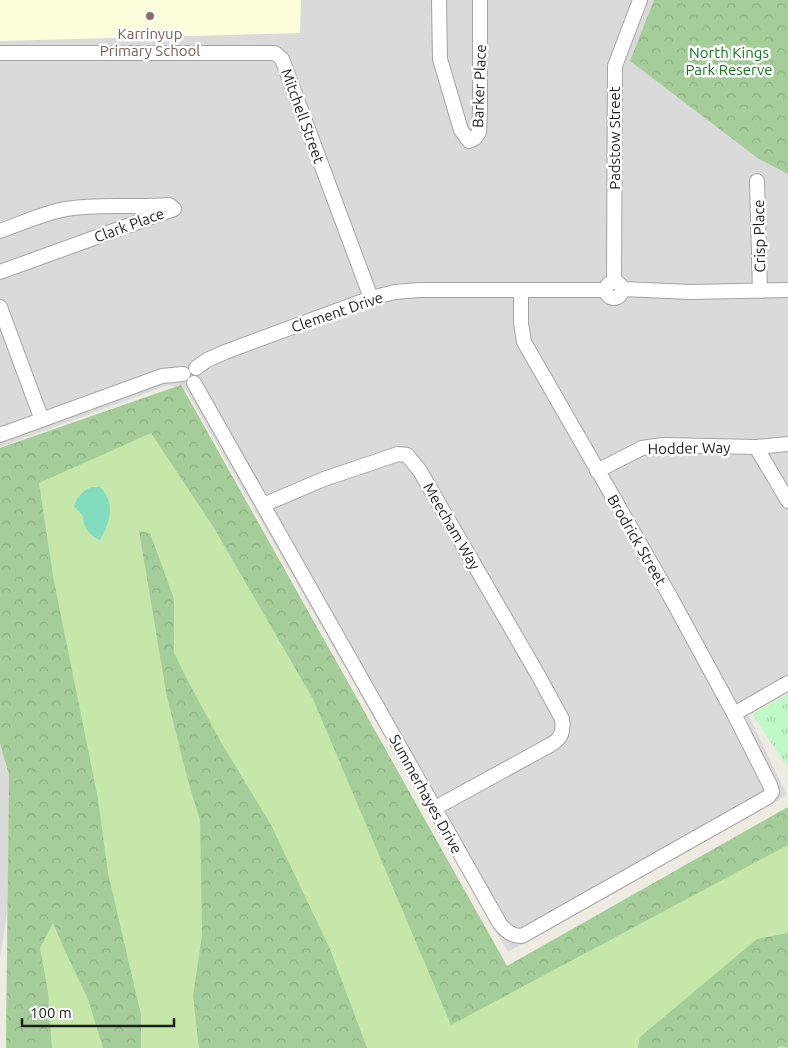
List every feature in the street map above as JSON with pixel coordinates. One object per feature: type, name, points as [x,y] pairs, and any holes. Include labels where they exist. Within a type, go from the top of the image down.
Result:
[{"type":"street","name":"Barker Place","points":[[439,0],[440,59],[461,130],[469,141],[475,138],[479,132],[480,0]]},
{"type":"street","name":"Padstow Street","points":[[614,287],[614,66],[640,0]]},
{"type":"street","name":"Mitchell Street","points":[[0,53],[275,53],[282,59],[371,298]]},
{"type":"street","name":"Crisp Place","points":[[757,181],[760,290]]},
{"type":"street","name":"Clark Place","points":[[0,231],[64,209],[169,205],[174,209],[0,272]]},
{"type":"street","name":"Clement Drive","points":[[0,435],[162,376],[191,375],[208,360],[225,352],[371,298],[395,292],[419,290],[522,291],[614,287],[690,292],[788,290]]},
{"type":"street","name":"Brodrick Street","points":[[522,291],[521,323],[524,342],[671,598],[770,785]]},
{"type":"street","points":[[0,307],[42,420]]},
{"type":"street","name":"Summerhayes Drive","points":[[191,375],[500,924],[508,933],[522,936],[768,797],[772,792],[770,785]]},
{"type":"street","name":"Hodder Way","points":[[597,471],[642,448],[663,446],[756,447],[788,444]]},
{"type":"street","points":[[756,447],[788,501]]},
{"type":"street","name":"Meecham Way","points":[[263,505],[334,476],[398,454],[406,455],[420,471],[537,673],[562,719],[568,736],[435,808]]},
{"type":"street","points":[[734,714],[788,683]]},
{"type":"shaded area","points":[[0,0],[788,0],[788,688],[747,712],[787,795],[508,952],[186,390],[169,385],[0,447]]},
{"type":"shaded area","name":"Karrinyup Primary School","points":[[0,0],[301,0],[300,33],[0,41]]},
{"type":"shaded area","points":[[0,743],[9,775],[8,907],[0,958]]},
{"type":"green space","name":"North Kings Park Reserve","points":[[654,0],[788,0],[788,174],[759,159],[630,61]]},
{"type":"green space","points":[[181,385],[507,966],[788,807],[788,1048],[6,1048],[9,775],[0,743],[0,448]]},
{"type":"green space","points":[[181,385],[507,966],[788,807],[788,845],[451,1025],[313,699],[214,528],[151,433],[39,483],[53,576],[98,799],[108,873],[141,1015],[141,1048],[103,1048],[88,999],[53,923],[40,948],[48,992],[52,1048],[6,1048],[9,775],[0,743],[0,448]]},
{"type":"green space","points":[[92,487],[100,487],[105,493],[110,506],[109,520],[100,540],[87,531],[83,516],[74,506],[80,495]]},
{"type":"green space","points":[[139,531],[150,533],[174,599],[174,653],[222,744],[271,825],[330,949],[367,1048],[199,1048],[193,996],[202,935],[200,820],[167,697]]},
{"type":"green space","points":[[788,694],[788,768],[752,714]]},
{"type":"green space","points":[[788,933],[788,1048],[782,1046],[776,1048],[638,1048],[640,1037],[757,939]]},
{"type":"place","name":"Karrinyup Primary School","points":[[150,16]]}]
